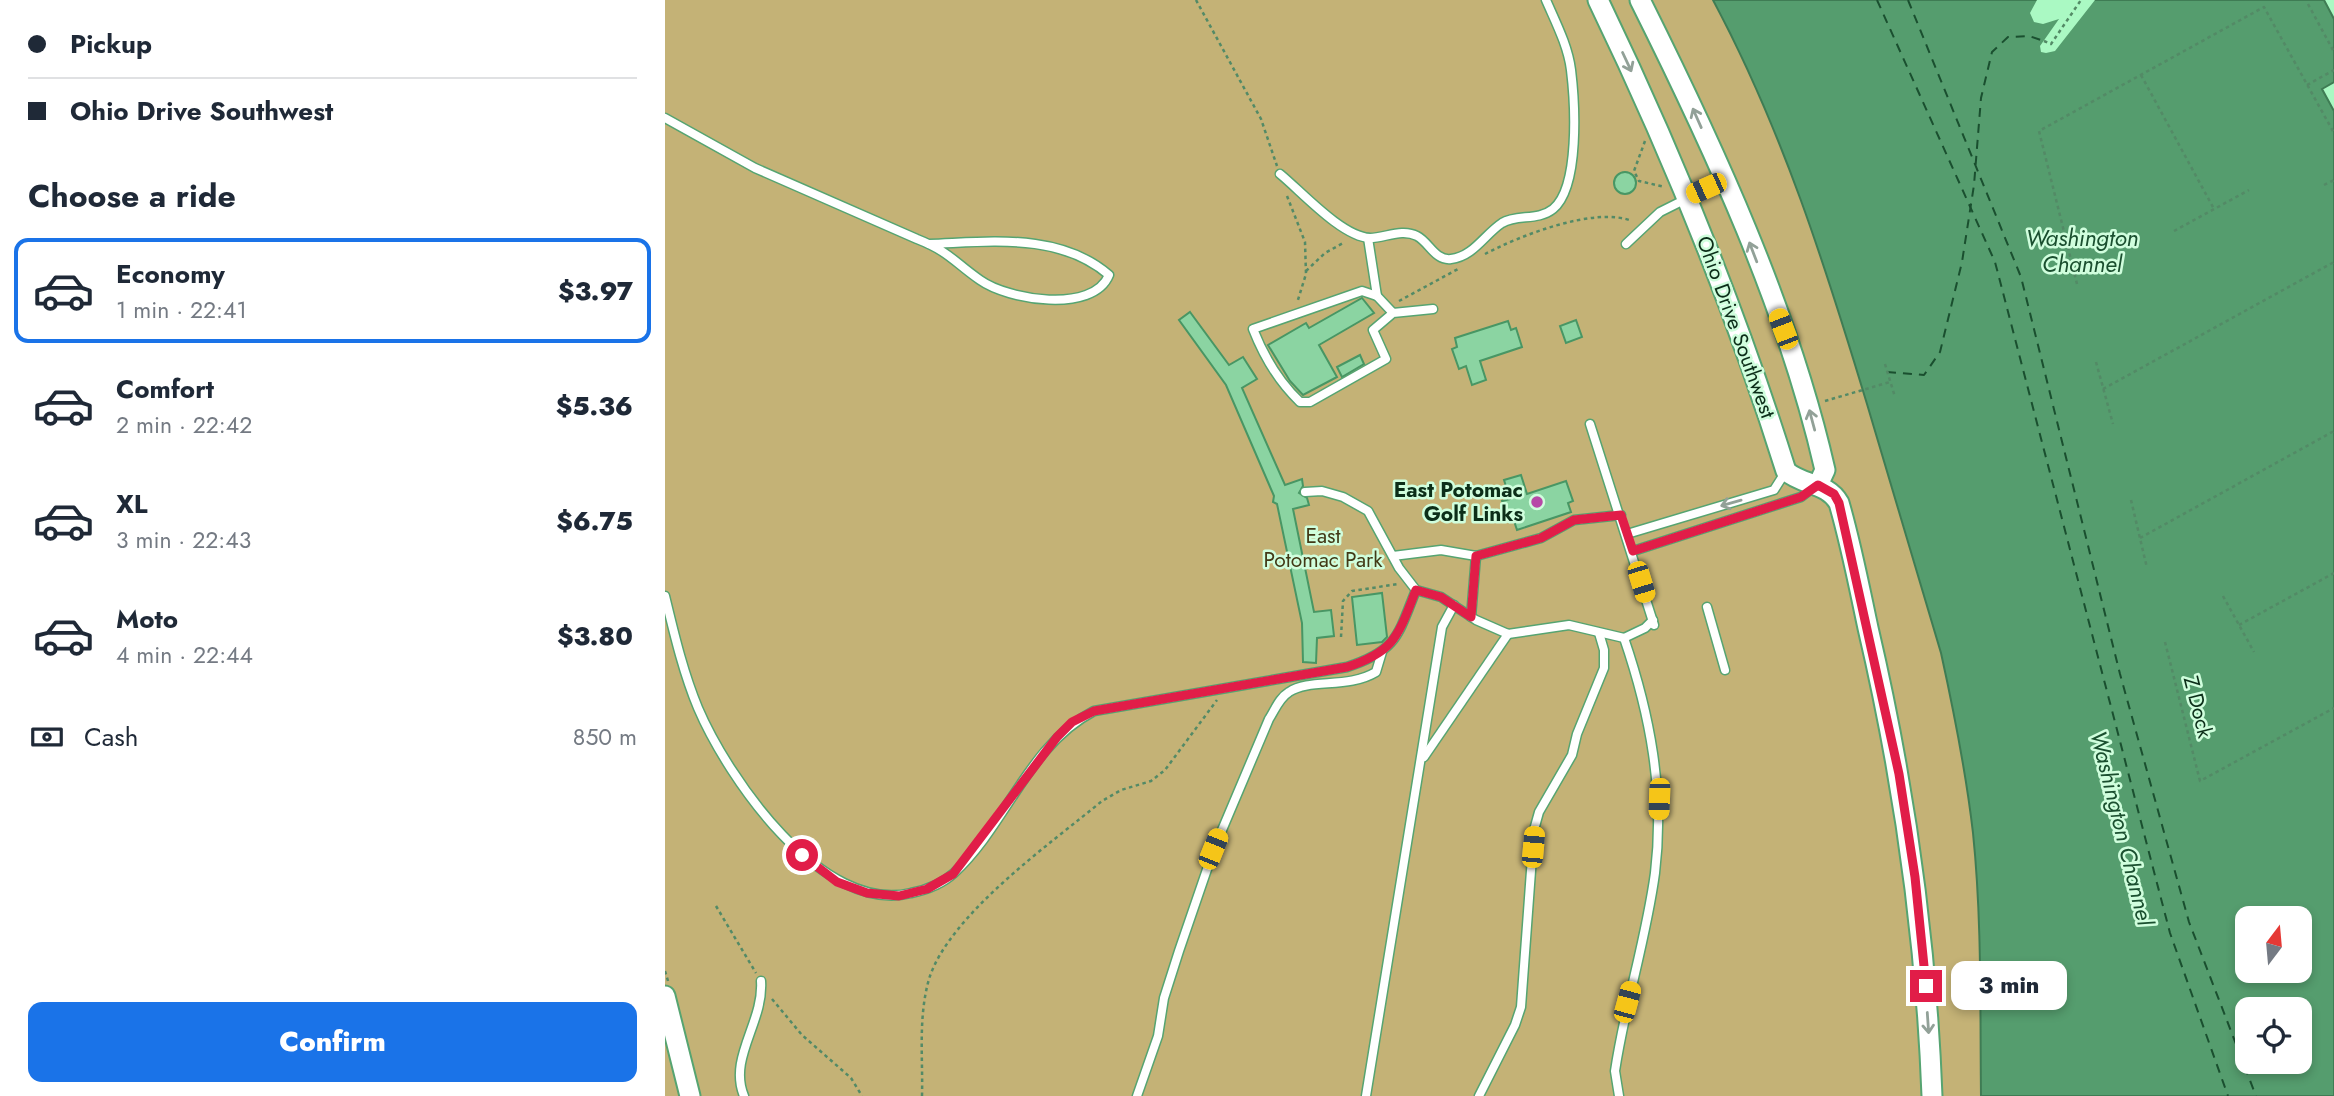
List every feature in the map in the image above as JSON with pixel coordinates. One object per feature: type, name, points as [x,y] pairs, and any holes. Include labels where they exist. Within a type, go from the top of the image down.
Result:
[{"type":"street","name":"Ohio Drive Southwest","points":[[1598,0],[1749,355],[1786,471]]},
{"type":"street","name":"Ohio Drive Southwest","points":[[1640,0],[1724,180],[1783,329],[1825,470],[1818,485]]},
{"type":"street","points":[[1786,471],[1797,480],[1818,485],[1834,494],[1843,515],[1899,774],[1921,928],[1932,1096]]},
{"type":"street","points":[[665,996],[690,1096]]},
{"type":"lane","points":[[1280,174],[1348,232],[1364,236],[1398,233],[1416,235],[1439,257],[1449,260],[1465,254],[1504,221],[1538,216],[1552,210],[1562,198],[1573,156],[1571,70],[1563,38],[1546,0]]},
{"type":"lane","points":[[665,118],[755,168],[929,244],[943,249],[981,281],[1032,298],[1060,300],[1087,296],[1105,284],[1108,275],[1081,258],[1040,242],[929,244]]},
{"type":"lane","points":[[1626,244],[1680,193],[1724,180]]},
{"type":"lane","points":[[1364,236],[1377,296],[1389,310]]},
{"type":"lane","points":[[1377,296],[1362,291],[1253,329],[1262,352],[1285,387],[1300,402],[1310,402],[1386,359],[1373,330],[1389,310]]},
{"type":"lane","points":[[1389,310],[1433,309]]},
{"type":"lane","points":[[1305,492],[1322,491],[1343,497],[1368,511],[1416,590],[1441,597],[1471,617],[1508,634],[1569,625],[1624,638],[1654,622],[1590,424]]},
{"type":"lane","points":[[1627,534],[1775,490],[1786,471]]},
{"type":"lane","points":[[1633,551],[1801,497],[1818,485]]},
{"type":"lane","points":[[1393,556],[1441,550],[1476,556],[1541,538],[1574,520],[1621,515]]},
{"type":"lane","points":[[1471,617],[1476,556]]},
{"type":"lane","points":[[665,596],[698,708],[760,811],[802,855],[837,882],[867,893],[899,896],[927,889],[953,874],[1033,766],[1072,722],[1094,711],[1347,667],[1374,658],[1392,644],[1416,590]]},
{"type":"lane","points":[[1366,1096],[1442,627],[1454,605]]},
{"type":"lane","points":[[1707,607],[1725,670]]},
{"type":"lane","points":[[1479,1096],[1515,1025],[1521,1007],[1534,830],[1539,812],[1572,755],[1577,734],[1604,668],[1604,650],[1599,633]]},
{"type":"lane","points":[[1422,760],[1508,634]]},
{"type":"lane","points":[[1619,1096],[1615,1071],[1655,873],[1659,799],[1652,742],[1624,638]]},
{"type":"lane","points":[[1137,1096],[1158,1035],[1164,998],[1213,849],[1269,719],[1281,700],[1297,688],[1361,681],[1376,673],[1383,651]]},
{"type":"lane","points":[[744,1096],[739,1073],[763,999],[761,981]]},
{"type":"path","points":[[1196,0],[1261,119],[1305,242],[1306,271],[1294,313]]},
{"type":"path","points":[[2044,41],[2051,44],[2081,0]]},
{"type":"path","points":[[2308,4],[2334,52]]},
{"type":"path","points":[[2077,284],[2039,131],[2264,7],[2334,133]]},
{"type":"path","points":[[2308,85],[2334,70]]},
{"type":"path","points":[[2141,75],[2214,209]]},
{"type":"path","points":[[1646,139],[1634,171],[1639,181],[1680,193]]},
{"type":"path","points":[[2324,185],[2334,180]]},
{"type":"path","points":[[2175,231],[2249,190]]},
{"type":"path","points":[[1480,257],[1563,223],[1588,219],[1627,219],[1645,227]]},
{"type":"path","points":[[1306,271],[1325,253],[1364,236]]},
{"type":"path","points":[[2103,389],[2334,262]]},
{"type":"path","points":[[1389,310],[1460,268]]},
{"type":"path","points":[[2096,362],[2113,424]]},
{"type":"path","points":[[1885,364],[1895,397]]},
{"type":"path","points":[[1808,406],[1890,382]]},
{"type":"path","points":[[2140,538],[2334,431]]},
{"type":"path","points":[[2131,500],[2147,568]]},
{"type":"path","points":[[2239,625],[2334,573]]},
{"type":"path","points":[[1341,637],[1343,601],[1352,591],[1394,586],[1407,578]]},
{"type":"path","points":[[2223,596],[2254,652]]},
{"type":"path","name":"Z Dock","points":[[2165,642],[2200,781],[2334,708]]},
{"type":"path","points":[[922,1096],[922,1009],[930,978],[940,955],[960,927],[994,892],[1102,801],[1121,790],[1151,781],[1165,770],[1216,701],[1233,686]]},
{"type":"path","points":[[716,906],[761,981],[801,1035],[851,1078],[862,1096]]},
{"type":"green space","name":"East Potomac Park","points":[[665,0],[1713,0],[1760,98],[1818,249],[1941,653],[1967,787],[1976,866],[1981,1096],[665,1096]]},
{"type":"water","name":"Washington Channel","points":[[1713,0],[2324,0],[2334,19],[2334,82],[2322,89],[2334,111],[2334,1096],[1981,1096],[1976,866],[1967,787],[1941,653],[1835,300],[1800,198],[1760,98]]},
{"type":"pier","points":[[2037,0],[2095,0],[2055,51],[2046,53],[2041,52],[2040,46],[2059,19],[2043,24],[2034,22],[2030,13]]},
{"type":"building","points":[[1625,172],[1633,175],[1636,183],[1633,191],[1625,194],[1617,191],[1614,183],[1617,175]]},
{"type":"building","points":[[1362,298],[1374,313],[1319,345],[1337,377],[1303,395],[1290,381],[1268,345],[1306,323],[1309,328]]},
{"type":"building","points":[[1190,312],[1229,365],[1243,357],[1257,379],[1242,388],[1285,485],[1302,479],[1303,486],[1299,493],[1307,498],[1309,505],[1293,509],[1314,612],[1331,610],[1334,636],[1317,638],[1316,663],[1303,662],[1302,623],[1277,504],[1273,502],[1274,496],[1226,385],[1179,320]]},
{"type":"building","points":[[1576,320],[1582,337],[1566,343],[1560,326]]},
{"type":"building","points":[[1508,321],[1511,330],[1516,328],[1522,347],[1480,361],[1486,380],[1472,385],[1466,366],[1459,369],[1452,349],[1457,347],[1455,338]]},
{"type":"building","points":[[1360,355],[1364,364],[1342,377],[1337,367]]},
{"type":"building","name":"East Potomac Golf Links","points":[[1521,475],[1527,494],[1566,481],[1573,501],[1568,503],[1571,512],[1517,530],[1514,521],[1509,522],[1502,501],[1510,499],[1504,480]]},
{"type":"building","points":[[1382,593],[1387,637],[1382,642],[1357,645],[1352,597]]},
{"type":"ferry route","points":[[1877,0],[1995,262],[2170,933],[2228,1096]]},
{"type":"ferry route","points":[[1908,0],[2021,277],[2120,674],[2189,922],[2256,1096]]},
{"type":"ferry route","points":[[1887,372],[1924,375],[1940,352],[1962,262],[1974,185],[1981,98],[1992,52],[2008,37],[2029,36],[2044,41]]},
{"type":"place","name":"East Potomac Golf Links","points":[[1537,502]]},
{"type":"route","points":[[802,855],[837,882],[867,893],[899,896],[927,889],[953,874],[1057,737],[1072,722],[1094,711],[1195,691],[1347,667],[1374,658],[1392,644],[1416,590],[1441,597],[1471,617],[1476,556],[1541,538],[1574,520],[1621,515],[1633,551],[1801,497],[1818,485],[1834,494],[1839,503],[1884,697],[1911,851],[1926,986]]}]
